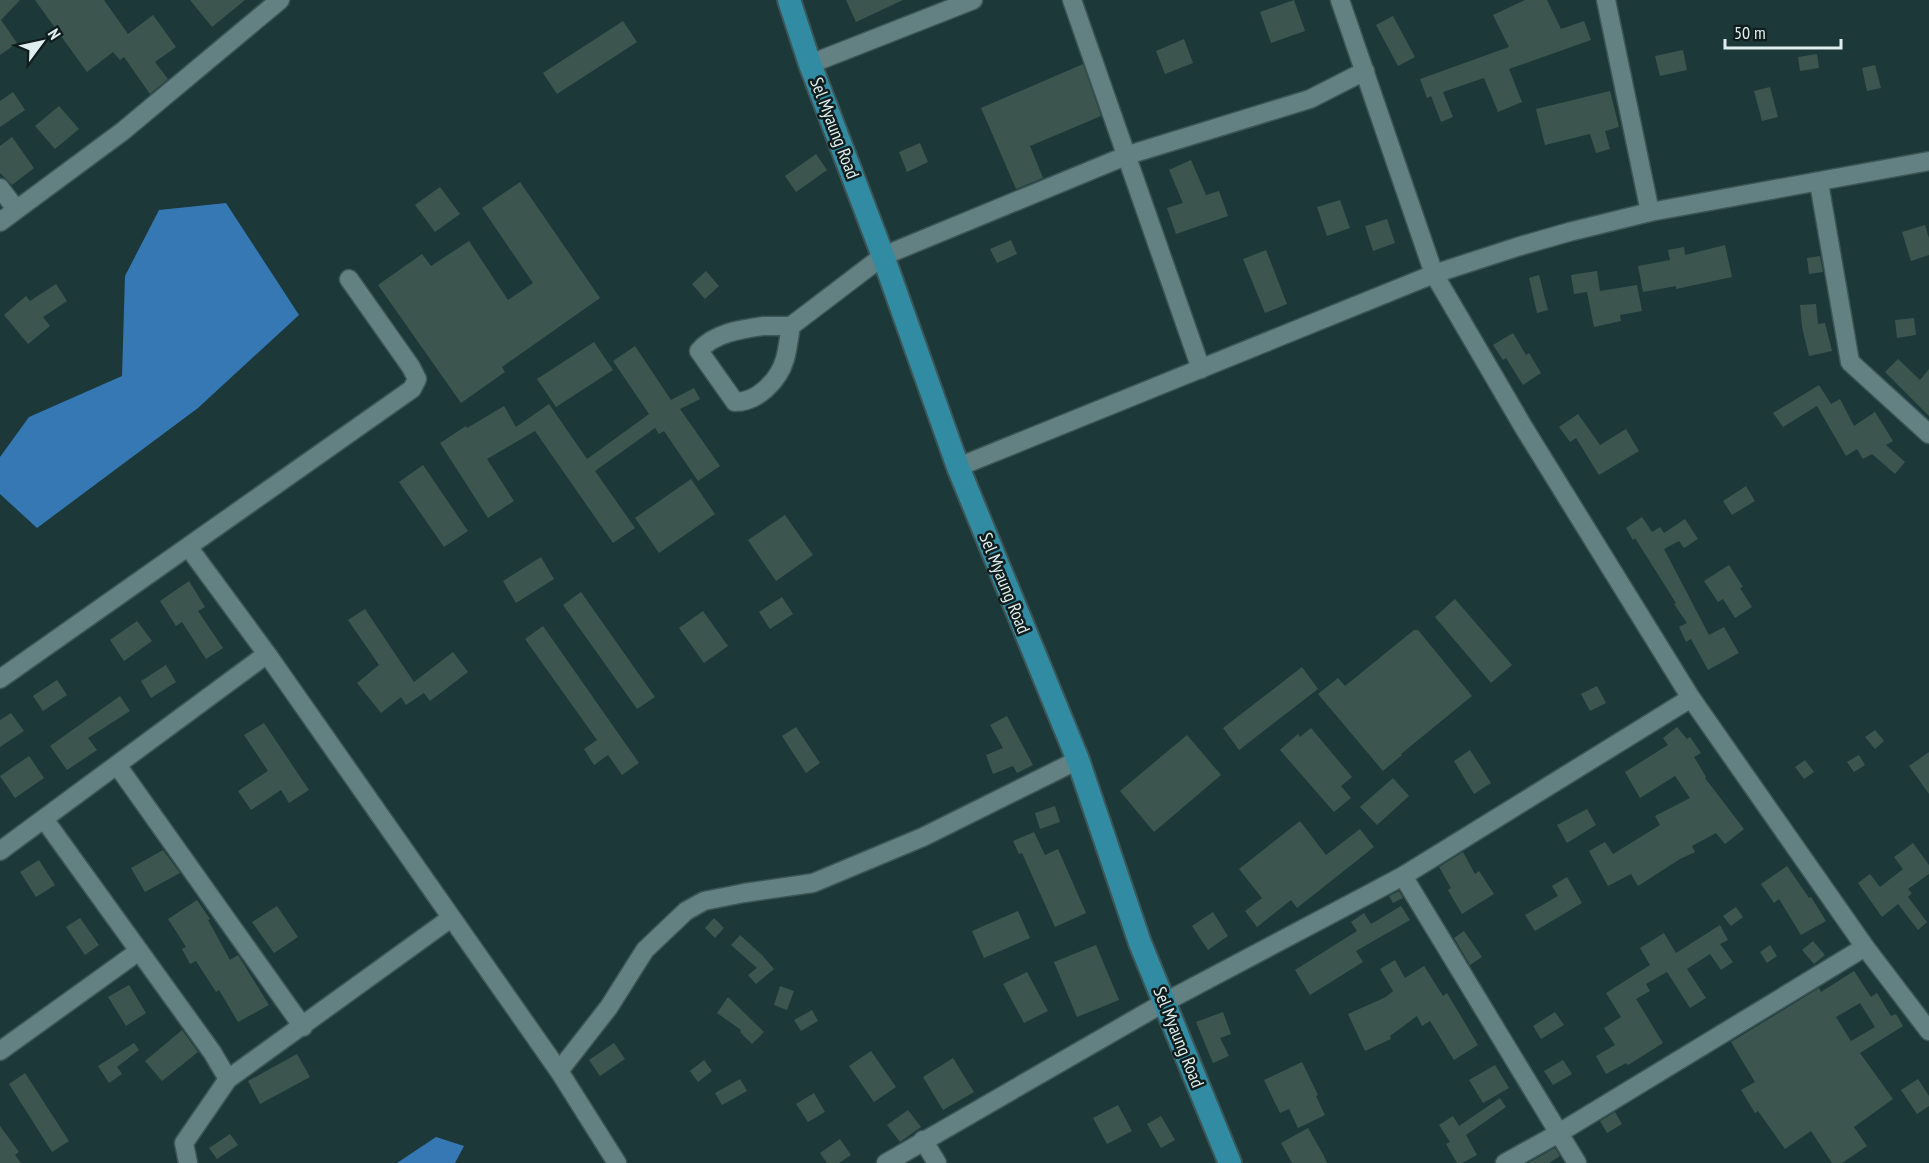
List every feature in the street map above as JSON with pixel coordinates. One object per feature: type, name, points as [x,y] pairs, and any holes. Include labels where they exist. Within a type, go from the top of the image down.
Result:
[{"type":"main road","name":"Sel Myaung Road","points":[[789,0],[810,64],[883,256],[958,467],[1078,760],[1140,943],[1230,1163]]},
{"type":"street","points":[[0,222],[123,131],[280,0]]},
{"type":"street","points":[[810,64],[974,0]]},
{"type":"street","points":[[1072,0],[1128,155],[1200,369]]},
{"type":"street","points":[[1340,0],[1434,274],[1524,428],[1691,698],[1865,947],[1929,1031]]},
{"type":"street","points":[[1606,0],[1650,212]]},
{"type":"street","points":[[791,326],[785,361],[768,388],[746,402],[735,402],[699,351],[704,344],[735,330],[762,326],[791,326],[883,256],[1128,155],[1310,99],[1365,71]]},
{"type":"street","points":[[958,467],[1434,274],[1569,231],[1650,212],[1819,183],[1929,161]]},
{"type":"street","points":[[1819,183],[1850,362],[1929,434]]},
{"type":"street","points":[[0,188],[16,209]]},
{"type":"street","points":[[0,679],[412,389],[417,379],[411,367],[350,279]]},
{"type":"street","points":[[189,548],[267,654],[559,1071],[617,1163]]},
{"type":"street","points":[[0,852],[267,654]]},
{"type":"street","points":[[886,1163],[1164,1002],[1403,876],[1691,698]]},
{"type":"street","points":[[559,1071],[609,1007],[645,950],[686,911],[704,901],[813,883],[923,837],[1078,760]]},
{"type":"street","points":[[117,765],[303,1027]]},
{"type":"street","points":[[44,819],[212,1052],[228,1079]]},
{"type":"street","points":[[1403,876],[1577,1163]]},
{"type":"street","points":[[188,1163],[184,1143],[228,1079],[451,918]]},
{"type":"street","points":[[1505,1163],[1559,1133],[1865,947]]},
{"type":"street","points":[[0,1052],[139,951]]},
{"type":"street","points":[[923,1140],[938,1163]]},
{"type":"water","points":[[226,203],[299,315],[198,408],[37,528],[0,494],[0,457],[29,417],[122,376],[125,276],[159,210]]},
{"type":"water","points":[[436,1137],[464,1146],[455,1163],[397,1163]]},
{"type":"building","points":[[0,0],[20,0],[1,20],[17,43],[0,55]]},
{"type":"building","points":[[35,0],[104,0],[128,34],[153,15],[176,47],[155,62],[168,79],[150,94],[124,57],[120,60],[113,52],[87,72]]},
{"type":"building","points":[[190,0],[245,0],[212,27]]},
{"type":"building","points":[[846,0],[903,0],[856,22]]},
{"type":"building","points":[[1294,0],[1305,31],[1271,43],[1260,12]]},
{"type":"building","points":[[1525,0],[1547,0],[1561,29],[1584,21],[1591,40],[1509,69],[1522,102],[1498,112],[1484,78],[1443,92],[1453,117],[1441,122],[1431,96],[1427,98],[1420,79],[1509,47],[1493,15]]},
{"type":"building","points":[[1393,16],[1415,57],[1398,66],[1376,25]]},
{"type":"building","points":[[623,21],[637,42],[557,94],[543,73]]},
{"type":"building","points":[[1184,39],[1193,63],[1165,74],[1156,51]]},
{"type":"building","points":[[1683,50],[1687,70],[1660,76],[1655,56]]},
{"type":"building","points":[[1817,54],[1819,68],[1800,71],[1798,57]]},
{"type":"building","points":[[1083,64],[1101,116],[1030,146],[1043,178],[1016,189],[981,108]]},
{"type":"building","points":[[1875,65],[1881,88],[1867,91],[1862,68]]},
{"type":"building","points":[[1770,87],[1778,117],[1762,121],[1754,91]]},
{"type":"building","points":[[1610,91],[1619,127],[1605,131],[1610,149],[1596,153],[1590,134],[1545,145],[1536,109]]},
{"type":"building","points":[[13,92],[25,110],[0,127],[0,101]]},
{"type":"building","points":[[59,106],[79,129],[55,149],[35,126]]},
{"type":"building","points":[[12,137],[34,168],[12,185],[0,173],[0,146]]},
{"type":"building","points":[[920,143],[928,162],[907,172],[899,152]]},
{"type":"building","points":[[816,154],[827,170],[796,192],[785,176]]},
{"type":"building","points":[[1191,160],[1206,195],[1219,191],[1228,216],[1176,234],[1167,208],[1183,203],[1169,170]]},
{"type":"building","points":[[520,182],[600,298],[502,367],[505,372],[461,403],[378,285],[422,254],[431,266],[469,241],[508,300],[533,283],[482,208]]},
{"type":"building","points":[[440,187],[460,214],[435,232],[415,205]]},
{"type":"building","points":[[1340,200],[1350,228],[1327,236],[1317,207]]},
{"type":"building","points":[[1387,219],[1395,243],[1373,251],[1365,226]]},
{"type":"building","points":[[1925,225],[1929,238],[1929,255],[1911,261],[1902,232]]},
{"type":"building","points":[[1011,240],[1017,254],[997,263],[990,249]]},
{"type":"building","points":[[1725,245],[1732,277],[1676,289],[1676,286],[1643,292],[1638,266],[1670,260],[1668,250],[1684,247],[1685,255]]},
{"type":"building","points":[[1266,250],[1287,304],[1265,313],[1243,259]]},
{"type":"building","points":[[1820,256],[1823,272],[1809,274],[1807,258]]},
{"type":"building","points":[[706,271],[719,286],[705,299],[692,284]]},
{"type":"building","points":[[1597,271],[1600,291],[1637,285],[1642,311],[1620,315],[1621,321],[1594,327],[1587,292],[1574,294],[1571,275]]},
{"type":"building","points":[[1539,275],[1548,310],[1537,313],[1529,278]]},
{"type":"building","points":[[56,284],[67,301],[43,317],[50,326],[28,344],[4,315],[26,296],[30,301]]},
{"type":"building","points":[[1816,304],[1818,324],[1825,323],[1832,351],[1809,356],[1802,327],[1800,305]]},
{"type":"building","points":[[1914,318],[1916,335],[1897,338],[1895,320]]},
{"type":"building","points":[[1513,333],[1526,355],[1529,353],[1541,373],[1523,385],[1506,358],[1503,360],[1493,345]]},
{"type":"building","points":[[594,342],[613,370],[556,407],[537,379]]},
{"type":"building","points":[[635,346],[671,400],[694,388],[700,399],[680,409],[720,466],[698,481],[664,431],[659,434],[655,428],[595,471],[635,528],[613,543],[535,431],[487,459],[514,501],[488,518],[440,443],[504,406],[516,427],[549,404],[587,459],[649,414],[613,361]]},
{"type":"building","points":[[1898,359],[1920,380],[1929,369],[1929,416],[1885,372]]},
{"type":"building","points":[[1819,385],[1831,404],[1840,399],[1854,426],[1875,412],[1893,441],[1886,445],[1905,462],[1895,474],[1872,454],[1863,459],[1857,449],[1846,456],[1817,406],[1783,427],[1773,413]]},
{"type":"building","points":[[1578,414],[1600,445],[1626,429],[1639,451],[1599,475],[1576,438],[1570,442],[1559,427]]},
{"type":"building","points":[[423,465],[468,531],[444,547],[399,482]]},
{"type":"building","points":[[691,479],[715,514],[659,553],[635,518]]},
{"type":"building","points":[[1746,486],[1755,501],[1732,515],[1723,501]]},
{"type":"building","points":[[785,515],[813,555],[776,581],[748,540]]},
{"type":"building","points":[[1642,517],[1652,532],[1660,527],[1664,533],[1685,519],[1698,539],[1684,548],[1679,541],[1664,549],[1709,635],[1724,627],[1739,653],[1708,670],[1691,639],[1686,642],[1679,627],[1687,623],[1635,538],[1633,540],[1626,528]]},
{"type":"building","points":[[541,557],[554,579],[516,603],[503,581]]},
{"type":"building","points":[[1729,565],[1752,607],[1735,618],[1723,599],[1718,602],[1704,581]]},
{"type":"building","points":[[189,581],[205,607],[198,611],[223,648],[206,659],[182,622],[176,626],[160,601]]},
{"type":"building","points":[[581,592],[655,697],[637,709],[563,605]]},
{"type":"building","points":[[782,597],[793,614],[770,629],[759,612]]},
{"type":"building","points":[[1455,599],[1512,665],[1491,683],[1435,617]]},
{"type":"building","points":[[365,609],[414,682],[453,652],[468,672],[430,701],[424,693],[406,705],[401,697],[381,713],[357,683],[379,665],[348,620]]},
{"type":"building","points":[[703,611],[728,646],[704,663],[679,628]]},
{"type":"building","points":[[137,621],[152,641],[124,661],[110,640]]},
{"type":"building","points":[[543,626],[639,763],[622,775],[608,755],[594,765],[584,749],[597,740],[525,639]]},
{"type":"building","points":[[1414,630],[1418,630],[1472,696],[1383,771],[1318,694],[1338,678],[1345,686]]},
{"type":"building","points":[[166,665],[176,682],[151,698],[141,681]]},
{"type":"building","points":[[1302,667],[1318,689],[1239,750],[1223,728]]},
{"type":"building","points":[[57,680],[67,695],[43,711],[33,696]]},
{"type":"building","points":[[1597,686],[1606,703],[1590,711],[1581,694]]},
{"type":"building","points":[[120,696],[130,711],[88,738],[97,750],[67,770],[50,746]]},
{"type":"building","points":[[11,713],[24,731],[0,747],[0,720]]},
{"type":"building","points":[[1007,716],[1033,765],[1017,773],[1013,766],[993,774],[986,755],[1003,748],[990,725]]},
{"type":"building","points":[[264,723],[309,790],[289,803],[281,790],[251,810],[238,791],[268,771],[244,735]]},
{"type":"building","points":[[796,727],[820,763],[806,773],[782,736]]},
{"type":"building","points":[[1677,727],[1687,739],[1690,737],[1701,753],[1694,757],[1705,778],[1744,829],[1725,844],[1716,833],[1692,846],[1695,852],[1638,886],[1631,874],[1608,886],[1589,851],[1605,842],[1613,854],[1660,825],[1655,816],[1690,798],[1675,776],[1640,798],[1625,772],[1668,745],[1663,738]]},
{"type":"building","points":[[1311,728],[1352,777],[1341,786],[1351,798],[1334,812],[1280,750],[1298,734],[1300,737]]},
{"type":"building","points":[[1875,730],[1884,741],[1875,749],[1865,737]]},
{"type":"building","points":[[1187,735],[1221,775],[1154,832],[1120,791]]},
{"type":"building","points":[[1470,750],[1491,783],[1474,794],[1454,761]]},
{"type":"building","points":[[1929,752],[1929,794],[1909,766]]},
{"type":"building","points":[[1859,755],[1865,765],[1854,772],[1847,762]]},
{"type":"building","points":[[29,756],[44,778],[15,798],[0,776]]},
{"type":"building","points":[[1805,760],[1814,772],[1804,779],[1795,767]]},
{"type":"building","points":[[1393,778],[1409,796],[1377,825],[1360,807]]},
{"type":"building","points":[[1055,806],[1060,822],[1040,829],[1035,813]]},
{"type":"building","points":[[1587,809],[1596,825],[1567,843],[1557,825]]},
{"type":"building","points":[[1300,821],[1326,855],[1360,829],[1374,847],[1297,908],[1291,900],[1257,927],[1245,911],[1262,898],[1239,869]]},
{"type":"building","points":[[1034,832],[1045,855],[1058,849],[1086,913],[1055,927],[1022,853],[1019,854],[1013,841]]},
{"type":"building","points":[[1913,843],[1929,865],[1929,874],[1908,889],[1912,893],[1908,897],[1927,922],[1918,930],[1898,904],[1882,917],[1858,883],[1870,874],[1880,887],[1903,869],[1894,857]]},
{"type":"building","points":[[163,850],[180,873],[145,892],[131,868]]},
{"type":"building","points":[[1463,852],[1475,874],[1479,871],[1494,894],[1462,914],[1448,890],[1451,888],[1439,867]]},
{"type":"building","points":[[39,860],[55,885],[36,897],[20,872]]},
{"type":"building","points":[[1787,866],[1826,921],[1801,935],[1779,899],[1774,903],[1761,884]]},
{"type":"building","points":[[1567,877],[1582,903],[1535,931],[1525,915],[1558,896],[1552,886]]},
{"type":"building","points":[[1399,891],[1403,898],[1393,903],[1389,896]]},
{"type":"building","points":[[197,900],[210,919],[208,920],[230,960],[238,955],[269,1005],[238,1022],[219,990],[216,992],[196,961],[190,964],[182,949],[186,947],[168,919]]},
{"type":"building","points":[[277,906],[298,937],[274,953],[252,922]]},
{"type":"building","points":[[1401,906],[1410,920],[1356,951],[1363,962],[1310,995],[1295,970],[1357,931],[1351,922],[1364,913],[1371,924]]},
{"type":"building","points":[[1736,907],[1743,917],[1731,926],[1723,916]]},
{"type":"building","points":[[1018,911],[1030,938],[984,958],[972,931]]},
{"type":"building","points":[[1213,912],[1228,936],[1208,950],[1192,926]]},
{"type":"building","points":[[80,918],[99,945],[85,955],[66,927]]},
{"type":"building","points":[[714,918],[724,928],[715,938],[705,928]]},
{"type":"building","points":[[1720,925],[1728,940],[1720,944],[1733,962],[1721,970],[1710,954],[1687,969],[1706,998],[1690,1008],[1667,972],[1646,984],[1650,991],[1636,999],[1663,1043],[1628,1065],[1626,1063],[1606,1074],[1596,1056],[1615,1045],[1604,1028],[1621,1017],[1606,993],[1650,965],[1640,948],[1664,933],[1676,953]]},
{"type":"building","points":[[1464,931],[1482,957],[1470,965],[1454,938]]},
{"type":"building","points":[[740,935],[774,969],[756,984],[748,975],[757,968],[731,945]]},
{"type":"building","points":[[1813,941],[1825,955],[1814,964],[1802,950]]},
{"type":"building","points":[[1096,945],[1119,1000],[1077,1017],[1054,962]]},
{"type":"building","points":[[1770,945],[1777,956],[1767,963],[1760,952]]},
{"type":"building","points":[[1395,960],[1405,978],[1424,966],[1443,996],[1447,993],[1478,1045],[1454,1060],[1430,1021],[1422,1026],[1417,1016],[1390,1036],[1391,1039],[1365,1051],[1348,1014],[1386,997],[1393,991],[1380,969]]},
{"type":"building","points":[[1854,971],[1871,997],[1877,993],[1891,1016],[1896,1014],[1903,1026],[1860,1053],[1893,1099],[1854,1127],[1867,1146],[1842,1163],[1832,1163],[1811,1131],[1785,1149],[1758,1111],[1755,1113],[1741,1090],[1755,1082],[1731,1042],[1819,988],[1821,992]],"holes":[[[1860,1003],[1875,1027],[1851,1041],[1836,1017]]]},
{"type":"building","points":[[1027,972],[1048,1011],[1024,1023],[1003,984]]},
{"type":"building","points":[[129,985],[146,1013],[126,1026],[108,997]]},
{"type":"building","points":[[780,986],[794,991],[787,1010],[774,1005]]},
{"type":"building","points":[[728,997],[764,1032],[752,1044],[740,1032],[741,1030],[717,1013]]},
{"type":"building","points":[[812,1010],[818,1021],[801,1031],[794,1020]]},
{"type":"building","points":[[1223,1012],[1231,1034],[1220,1038],[1229,1056],[1213,1063],[1196,1022]]},
{"type":"building","points":[[1555,1012],[1564,1025],[1541,1039],[1533,1026]]},
{"type":"building","points":[[182,1030],[198,1052],[162,1081],[145,1061]]},
{"type":"building","points":[[134,1043],[139,1050],[117,1067],[122,1074],[109,1083],[98,1066]]},
{"type":"building","points":[[614,1043],[625,1059],[600,1076],[589,1060]]},
{"type":"building","points":[[871,1051],[896,1087],[874,1102],[849,1066]]},
{"type":"building","points":[[297,1054],[310,1077],[260,1104],[248,1081]]},
{"type":"building","points":[[953,1058],[974,1092],[943,1110],[923,1077]]},
{"type":"building","points":[[704,1060],[712,1071],[698,1082],[690,1071]]},
{"type":"building","points":[[1563,1060],[1572,1074],[1553,1085],[1544,1071]]},
{"type":"building","points":[[1302,1062],[1325,1115],[1298,1128],[1289,1109],[1280,1113],[1264,1080]]},
{"type":"building","points":[[1495,1065],[1509,1088],[1483,1103],[1469,1080]]},
{"type":"building","points":[[25,1073],[69,1141],[52,1152],[9,1084]]},
{"type":"building","points":[[740,1079],[747,1091],[722,1105],[715,1093]]},
{"type":"building","points":[[1918,1079],[1929,1096],[1929,1106],[1917,1114],[1901,1090]]},
{"type":"building","points":[[814,1093],[825,1112],[808,1122],[796,1104]]},
{"type":"building","points":[[1500,1098],[1506,1107],[1466,1135],[1477,1155],[1462,1163],[1457,1163],[1446,1144],[1450,1142],[1439,1125],[1453,1116],[1459,1126]]},
{"type":"building","points":[[1118,1105],[1132,1131],[1107,1144],[1093,1118]]},
{"type":"building","points":[[908,1110],[921,1127],[900,1142],[887,1125]]},
{"type":"building","points":[[1615,1112],[1622,1124],[1607,1133],[1600,1121]]},
{"type":"building","points":[[1161,1116],[1175,1140],[1161,1148],[1147,1124]]},
{"type":"building","points":[[0,1126],[19,1152],[15,1155],[21,1163],[0,1163]]},
{"type":"building","points":[[1308,1128],[1327,1163],[1292,1163],[1281,1143]]},
{"type":"building","points":[[230,1134],[238,1145],[217,1159],[209,1148]]},
{"type":"building","points":[[840,1139],[851,1155],[839,1163],[827,1163],[820,1153]]},
{"type":"building","points":[[1555,1148],[1560,1156],[1549,1163],[1528,1163]]}]
